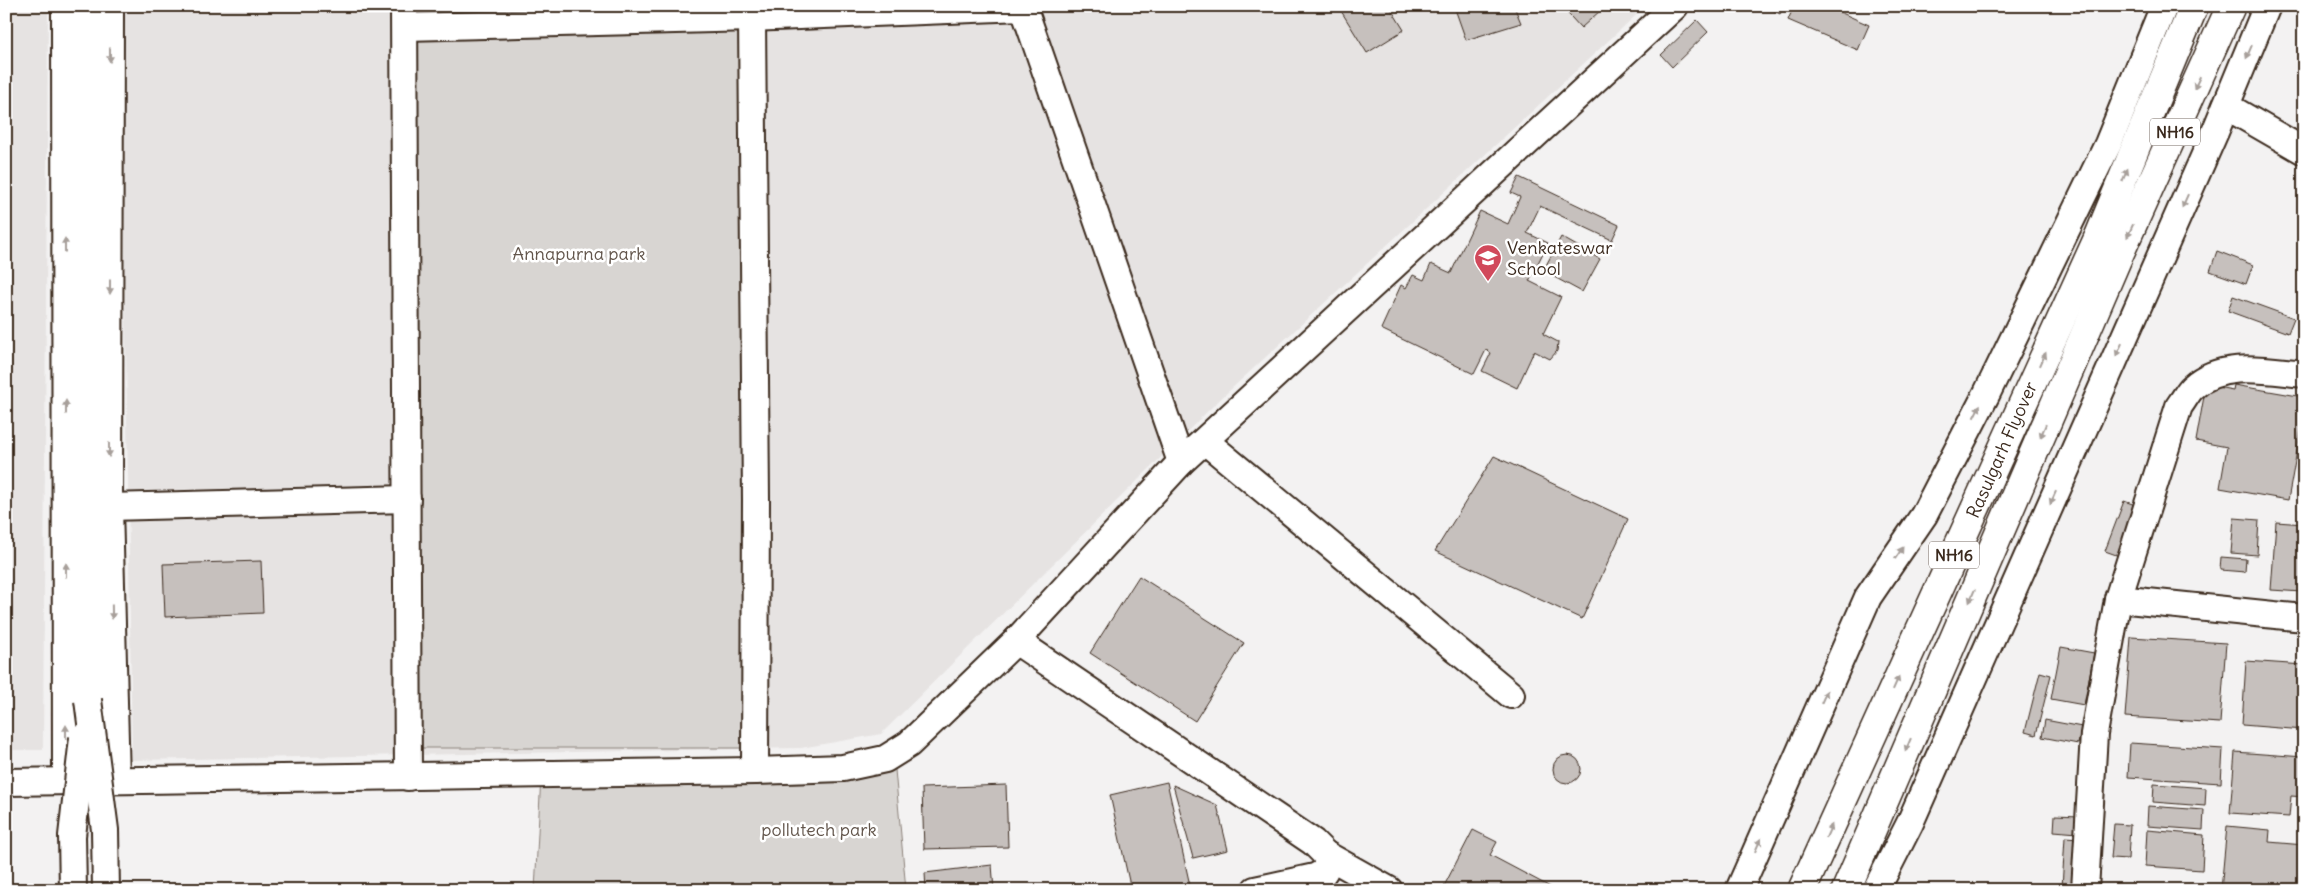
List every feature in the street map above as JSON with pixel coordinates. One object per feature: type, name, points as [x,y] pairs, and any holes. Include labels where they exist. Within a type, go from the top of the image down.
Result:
[{"type":"highway","name":"Rasulgarh Flyover","points":[[1805,882],[2099,236],[2194,6]]},
{"type":"highway","name":"Rasulgarh Flyover","points":[[1846,890],[2114,266],[2231,6]]},
{"type":"street","points":[[65,6],[66,781]]},
{"type":"street","points":[[73,890],[72,836],[88,700],[89,6]]},
{"type":"street","points":[[110,6],[109,506],[116,780]]},
{"type":"street","points":[[6,782],[755,771],[843,768],[885,758],[908,744],[1016,641],[1182,462],[1204,441],[1675,6]]},
{"type":"street","points":[[1739,890],[1868,597],[1924,515],[1987,393],[2108,144],[2164,6]]},
{"type":"street","points":[[1876,890],[1910,823],[2226,106],[2267,6]]},
{"type":"street","points":[[408,777],[405,17],[752,18],[1023,7],[1182,462]]},
{"type":"street","points":[[752,18],[756,499],[755,771]]},
{"type":"street","points":[[2226,106],[2304,151]]},
{"type":"street","points":[[2085,890],[2094,734],[2118,599],[2179,406],[2193,386],[2217,373],[2242,369],[2304,374]]},
{"type":"street","points":[[1204,441],[1511,695]]},
{"type":"street","points":[[109,506],[407,499]]},
{"type":"street","points":[[2118,599],[2304,618]]},
{"type":"street","points":[[1016,641],[1313,842],[1325,854],[1389,890]]},
{"type":"street","points":[[88,700],[105,830],[106,890]]},
{"type":"street","points":[[1255,890],[1315,877],[1324,872],[1328,864],[1325,854]]},
{"type":"shaded area","points":[[6,6],[48,6],[43,750],[6,750]]},
{"type":"shaded area","points":[[121,6],[1646,6],[1216,403],[881,734],[801,748],[132,760]]},
{"type":"green space","name":"Annapurna park","points":[[405,6],[1023,6],[751,17],[754,748],[409,748]]},
{"type":"green space","name":"pollutech park","points":[[894,759],[906,890],[535,890],[541,776]]},
{"type":"building","points":[[1338,6],[1395,6],[1391,9],[1404,30],[1367,53]]},
{"type":"building","points":[[1454,6],[1514,6],[1521,23],[1466,40]]},
{"type":"building","points":[[1561,6],[1597,6],[1601,10],[1581,28]]},
{"type":"building","points":[[1765,6],[1784,6],[1780,14]]},
{"type":"building","points":[[1794,6],[1826,6],[1869,25],[1858,50],[1788,20]]},
{"type":"building","points":[[1697,20],[1708,32],[1672,67],[1661,55]]},
{"type":"building","points":[[1519,177],[1619,225],[1612,240],[1540,206],[1527,233],[1548,243],[1529,281],[1561,297],[1543,334],[1558,342],[1557,351],[1550,359],[1534,351],[1517,388],[1482,371],[1491,353],[1486,350],[1474,374],[1381,329],[1401,285],[1406,288],[1413,275],[1424,280],[1431,264],[1451,273],[1480,211],[1508,224],[1520,197],[1511,193]]},
{"type":"building","points":[[1561,237],[1600,259],[1582,292],[1543,271]]},
{"type":"building","points":[[2217,251],[2253,265],[2246,284],[2210,271]]},
{"type":"building","points":[[2233,296],[2294,318],[2288,333],[2228,311]]},
{"type":"building","points":[[2206,385],[2233,390],[2234,385],[2304,397],[2304,412],[2288,500],[2220,488],[2227,447],[2196,441]]},
{"type":"building","points":[[1494,456],[1628,519],[1582,619],[1435,551]]},
{"type":"building","points":[[2304,459],[2304,502],[2300,501]]},
{"type":"building","points":[[2124,501],[2141,507],[2122,557],[2105,551]]},
{"type":"building","points":[[2234,518],[2259,520],[2257,555],[2231,553]]},
{"type":"building","points":[[2276,522],[2304,524],[2302,592],[2271,590]]},
{"type":"building","points":[[2221,557],[2246,559],[2245,572],[2220,570]]},
{"type":"building","points":[[261,561],[263,613],[165,617],[163,564]]},
{"type":"building","points":[[1139,576],[1244,643],[1195,721],[1090,653]]},
{"type":"building","points":[[2131,637],[2226,643],[2220,723],[2125,717]]},
{"type":"building","points":[[2061,647],[2094,653],[2084,705],[2051,699]]},
{"type":"building","points":[[2246,661],[2304,665],[2304,730],[2242,725]]},
{"type":"building","points":[[2040,672],[2051,675],[2036,735],[2025,732]]},
{"type":"building","points":[[2045,720],[2082,727],[2078,744],[2042,737]]},
{"type":"building","points":[[2130,743],[2223,749],[2221,783],[2128,777]]},
{"type":"building","points":[[2235,752],[2304,757],[2304,797],[2291,796],[2289,817],[2230,813]]},
{"type":"building","points":[[1567,755],[1577,759],[1581,769],[1577,779],[1567,783],[1557,779],[1553,769],[1557,759]]},
{"type":"building","points":[[1167,782],[1191,890],[1131,890],[1110,795]]},
{"type":"building","points":[[2154,784],[2206,788],[2205,806],[2153,802]]},
{"type":"building","points":[[1006,785],[1008,847],[924,849],[922,788]]},
{"type":"building","points":[[1173,785],[1217,805],[1228,850],[1193,858]]},
{"type":"building","points":[[2148,806],[2204,810],[2203,830],[2147,826]]},
{"type":"building","points":[[2055,815],[2079,816],[2078,833],[2054,831]]},
{"type":"building","points":[[2114,824],[2130,825],[2128,859],[2111,858]]},
{"type":"building","points":[[2227,826],[2270,830],[2269,842],[2304,845],[2302,890],[2221,890]]},
{"type":"building","points":[[1473,830],[1497,842],[1490,855],[1556,890],[1442,890]]},
{"type":"building","points":[[2147,830],[2204,835],[2202,870],[2145,866]]},
{"type":"building","points":[[2065,837],[2079,838],[2075,889],[2062,888]]},
{"type":"building","points":[[992,865],[994,890],[926,890],[925,873]]},
{"type":"place","name":"Venkateswar School","points":[[1488,282]]}]
